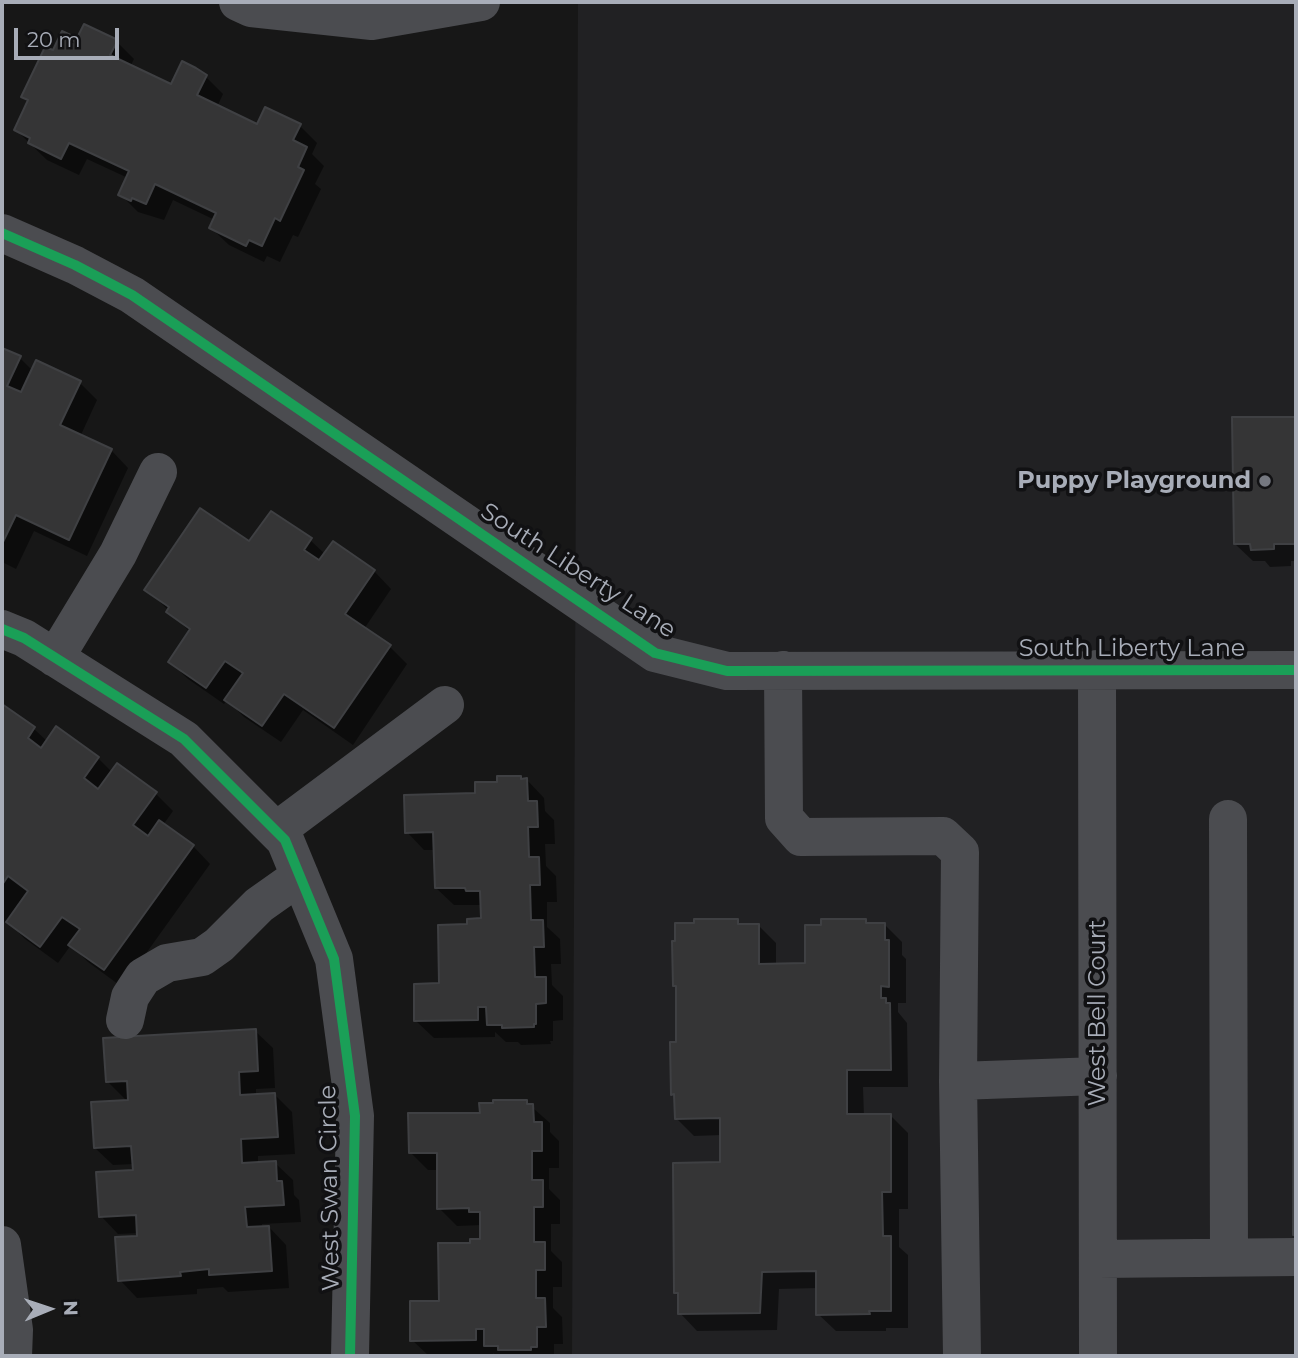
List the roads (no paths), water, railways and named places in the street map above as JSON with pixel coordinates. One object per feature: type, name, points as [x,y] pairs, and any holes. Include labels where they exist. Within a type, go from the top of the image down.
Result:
[{"type":"street","points":[[238,2],[251,8],[372,21],[481,2]]},
{"type":"street","name":"South Liberty Lane","points":[[2,233],[75,265],[132,295],[655,653],[727,671],[1296,670]]},
{"type":"street","points":[[55,658],[118,554],[158,472]]},
{"type":"street","name":"West Swan Circle","points":[[2,629],[24,638],[184,739],[285,840],[334,959],[355,1116],[350,1356]]},
{"type":"street","name":"West Bell Court","points":[[1097,669],[1098,1356]]},
{"type":"street","points":[[783,670],[784,818],[801,837],[943,836],[960,852],[958,1081],[962,1356]]},
{"type":"street","points":[[276,831],[445,705]]},
{"type":"street","points":[[1228,819],[1229,1257]]},
{"type":"street","points":[[125,1020],[130,997],[143,977],[167,963],[202,957],[219,945],[259,905],[300,876]]},
{"type":"street","points":[[958,1081],[1098,1076]]},
{"type":"street","points":[[3,1256],[14,1330],[13,1356]]},
{"type":"street","points":[[1098,1259],[1296,1257]]},
{"type":"place","name":"Puppy Playground","points":[[1265,481]]}]
